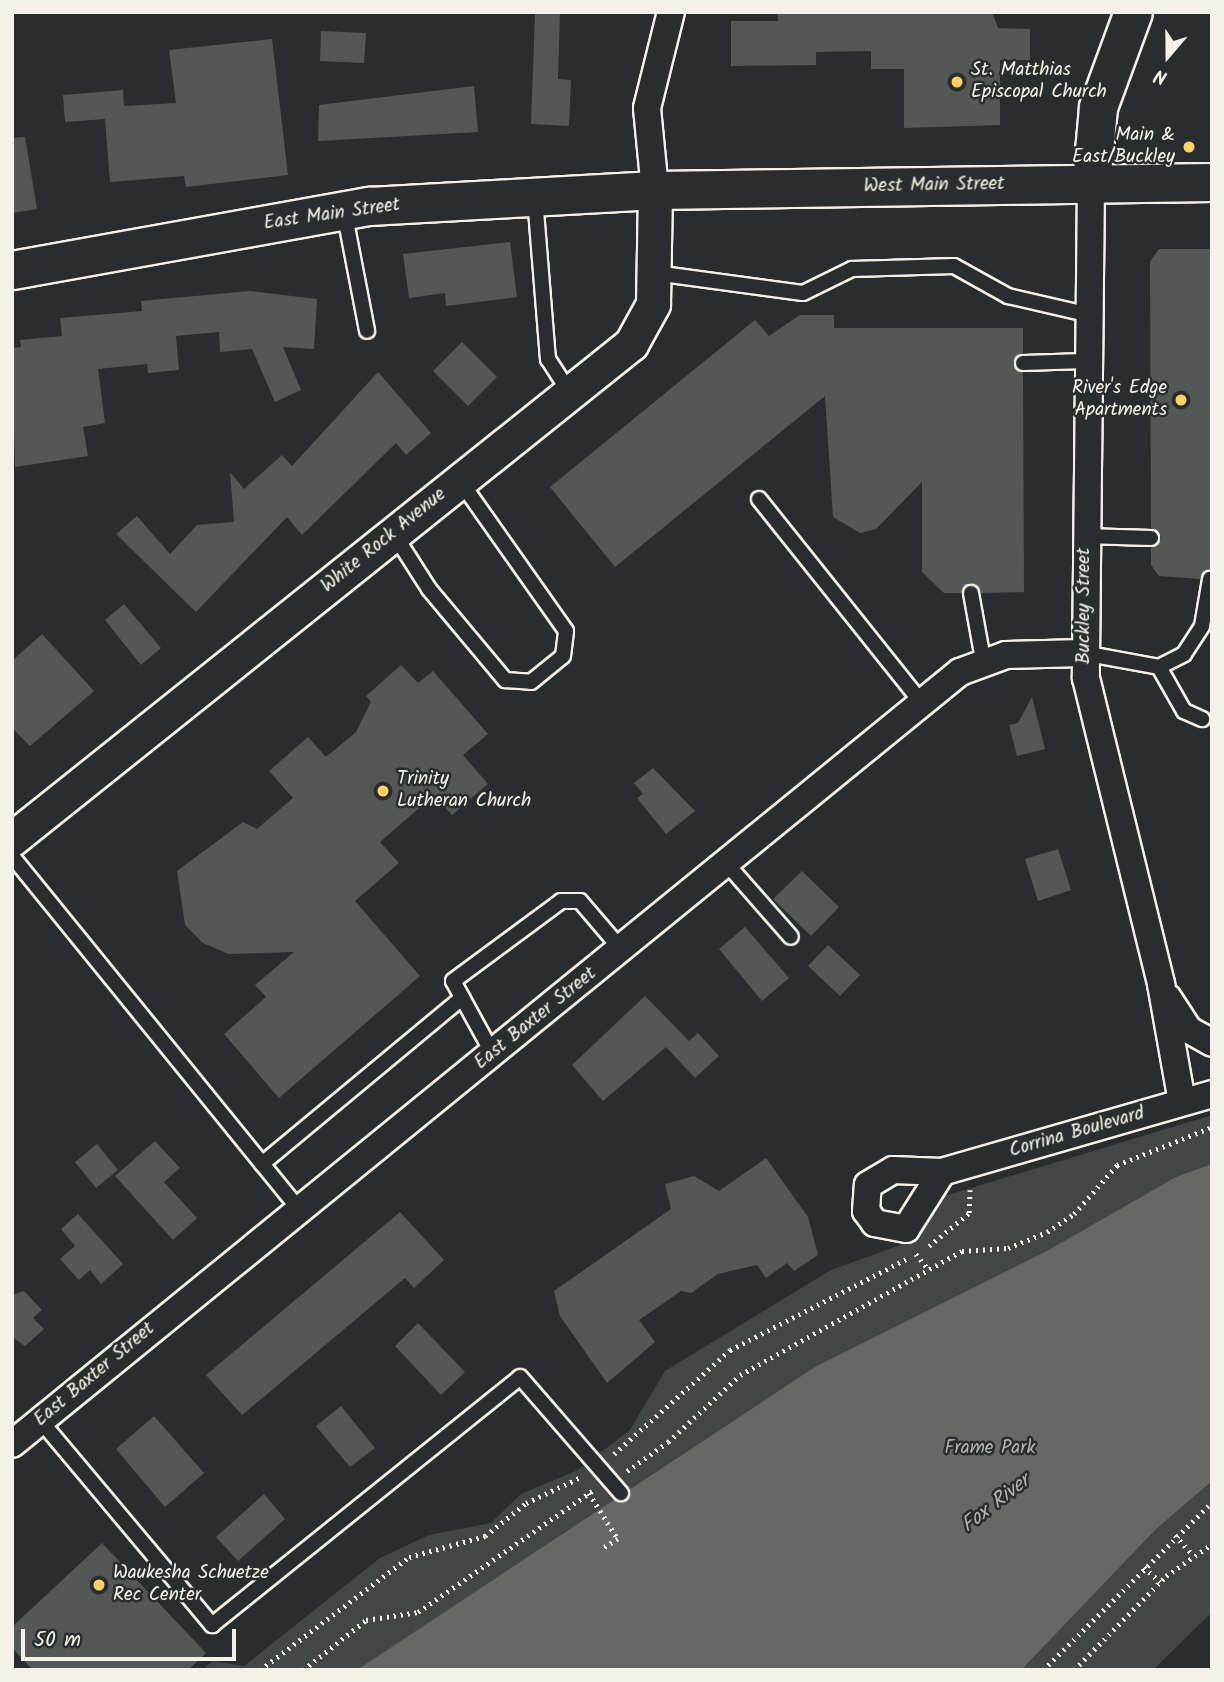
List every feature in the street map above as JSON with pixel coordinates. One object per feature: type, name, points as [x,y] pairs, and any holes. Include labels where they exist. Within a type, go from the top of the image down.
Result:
[{"type":"main road","points":[[1091,183],[1098,107],[1133,12]]},
{"type":"main road","name":"West Main Street","points":[[655,190],[1212,182]]},
{"type":"main road","name":"East Main Street","points":[[12,270],[344,210],[655,190]]},
{"type":"street","points":[[655,190],[647,108],[671,12]]},
{"type":"street","name":"Buckley Street","points":[[1091,183],[1085,360],[1083,653],[1161,984],[1182,1101]]},
{"type":"street","name":"White Rock Avenue","points":[[12,839],[570,393],[645,326],[655,273],[655,190]]},
{"type":"street","points":[[982,660],[1083,653]]},
{"type":"street","name":"East Baxter Street","points":[[12,1444],[922,703],[982,660]]},
{"type":"street","points":[[1161,984],[1189,1030],[1212,1043]]},
{"type":"street","name":"Corrina Boulevard","points":[[942,1172],[1212,1094]]},
{"type":"lane","points":[[535,196],[548,359],[570,393]]},
{"type":"lane","points":[[344,210],[367,331]]},
{"type":"lane","points":[[655,273],[803,293],[852,269],[954,266],[1008,296],[1086,314]]},
{"type":"lane","points":[[1023,363],[1085,360]]},
{"type":"lane","points":[[394,534],[429,589],[505,680],[531,682],[563,656],[566,631],[460,481]]},
{"type":"lane","points":[[759,499],[922,703]]},
{"type":"lane","points":[[1084,536],[1151,538]]},
{"type":"lane","points":[[1083,653],[1159,667],[1184,654],[1202,626],[1210,579]]},
{"type":"lane","points":[[971,593],[982,660]]},
{"type":"lane","points":[[1159,667],[1184,711],[1202,719]]},
{"type":"lane","points":[[12,856],[300,1211]]},
{"type":"lane","points":[[726,863],[791,937]]},
{"type":"lane","points":[[493,1054],[453,981],[561,901],[580,901],[621,949]]},
{"type":"lane","points":[[262,1164],[462,998]]},
{"type":"lane","points":[[40,1420],[212,1625],[520,1377],[621,1493]]},
{"type":"path","points":[[916,1254],[928,1269],[962,1251],[1008,1248],[1047,1232],[1074,1214],[1116,1165],[1212,1127]]},
{"type":"path","points":[[260,1670],[409,1557],[485,1536],[526,1503],[599,1465],[730,1350],[916,1254],[969,1213],[971,1164]]},
{"type":"path","points":[[589,1493],[618,1539],[602,1549]]},
{"type":"path","points":[[1043,1670],[1175,1535],[1212,1502]]},
{"type":"path","points":[[1175,1535],[1193,1555]]},
{"type":"path","points":[[1074,1670],[1160,1582],[1193,1555],[1212,1544]]},
{"type":"path","points":[[1144,1567],[1160,1582]]},
{"type":"green space","name":"Frame Park","points":[[1212,1115],[1212,1612],[1153,1670],[202,1670],[213,1661],[244,1666],[380,1558],[429,1535],[491,1523],[521,1494],[578,1470],[630,1430],[665,1371],[831,1270],[917,1239],[945,1196]]},
{"type":"water","name":"Frame Park","points":[[1212,1164],[1212,1481],[1156,1529],[1021,1670],[357,1670],[815,1367],[1047,1251],[1176,1177]]},
{"type":"building","points":[[535,12],[560,12],[558,79],[571,80],[569,126],[531,124]]},
{"type":"building","name":"St. Matthias Episcopal Church","points":[[778,12],[992,12],[998,28],[1030,29],[1030,60],[1000,60],[1000,125],[904,128],[904,69],[871,69],[871,51],[816,52],[816,65],[731,66],[731,21],[778,21]]},
{"type":"building","points":[[321,31],[366,33],[364,63],[320,61]]},
{"type":"building","points":[[272,39],[288,175],[186,187],[184,176],[110,182],[105,119],[65,122],[63,95],[123,90],[124,106],[176,103],[169,50]]},
{"type":"building","points":[[474,86],[478,132],[318,141],[319,105]]},
{"type":"building","points":[[25,137],[37,209],[12,213],[12,138]]},
{"type":"building","points":[[510,242],[517,297],[446,306],[445,293],[409,298],[403,254]]},
{"type":"building","name":"River's Edge Apartments","points":[[1159,249],[1212,249],[1212,570],[1200,579],[1159,576],[1151,565],[1151,548],[1161,538],[1151,528],[1150,262]]},
{"type":"building","points":[[250,291],[317,299],[314,349],[283,347],[301,390],[275,402],[252,349],[220,352],[219,332],[176,336],[179,370],[148,373],[147,364],[98,369],[105,423],[83,427],[88,456],[15,467],[12,348],[21,347],[20,340],[62,336],[60,318],[142,311],[141,301]]},
{"type":"building","points":[[800,315],[834,315],[834,328],[1023,328],[1023,353],[1013,363],[1023,373],[1024,592],[981,593],[970,584],[962,593],[944,593],[922,572],[922,482],[876,529],[860,533],[833,517],[825,396],[615,567],[550,487],[755,320],[769,336]]},
{"type":"building","points":[[462,342],[497,377],[468,406],[433,371]]},
{"type":"building","points":[[378,372],[431,433],[406,455],[396,443],[302,535],[287,517],[196,612],[116,534],[137,516],[170,554],[197,525],[234,522],[230,472],[244,489],[282,455],[292,466]]},
{"type":"building","points":[[124,604],[161,648],[141,665],[105,620]]},
{"type":"building","points":[[42,634],[94,691],[30,746],[12,728],[12,661]]},
{"type":"building","points":[[401,665],[418,683],[433,671],[488,734],[463,755],[488,784],[452,815],[434,795],[380,842],[399,863],[355,901],[420,976],[279,1098],[224,1034],[266,997],[255,985],[294,952],[229,954],[203,943],[185,925],[177,871],[243,822],[257,829],[293,798],[269,771],[308,737],[326,757],[356,732],[371,702],[366,696]]},
{"type":"building","points":[[1032,697],[1045,749],[1017,756],[1009,725],[1018,723]]},
{"type":"building","points":[[653,768],[695,811],[666,834],[637,798],[643,794],[634,783]]},
{"type":"building","points":[[1058,849],[1071,890],[1038,901],[1025,859]]},
{"type":"building","points":[[802,871],[839,907],[811,936],[773,899]]},
{"type":"building","points":[[745,927],[789,978],[762,1001],[719,949]]},
{"type":"building","points":[[828,945],[860,975],[840,996],[808,966]]},
{"type":"building","points":[[645,996],[689,1041],[698,1033],[719,1056],[695,1078],[666,1047],[603,1101],[572,1065]]},
{"type":"building","points":[[155,1141],[180,1168],[164,1182],[197,1218],[173,1240],[115,1176]]},
{"type":"building","points":[[97,1144],[118,1170],[96,1188],[75,1162]]},
{"type":"building","points":[[766,1158],[808,1217],[818,1255],[794,1271],[787,1263],[766,1278],[757,1265],[718,1274],[691,1293],[681,1291],[639,1320],[655,1342],[607,1383],[560,1316],[554,1291],[671,1209],[665,1184],[694,1176],[719,1191]]},
{"type":"building","points":[[400,1212],[444,1260],[414,1288],[405,1278],[242,1415],[206,1375]]},
{"type":"building","points":[[78,1214],[123,1264],[101,1284],[90,1270],[79,1280],[60,1259],[75,1246],[61,1229]]},
{"type":"building","points":[[24,1291],[42,1310],[33,1318],[44,1329],[25,1346],[12,1337],[12,1295]]},
{"type":"building","points":[[418,1323],[465,1372],[441,1395],[395,1346]]},
{"type":"building","points":[[341,1406],[375,1448],[350,1467],[316,1426]]},
{"type":"building","points":[[154,1416],[204,1473],[165,1507],[116,1449]]},
{"type":"building","points":[[264,1494],[285,1519],[238,1561],[216,1537]]},
{"type":"building","name":"Waukesha Schuetze Rec Center","points":[[102,1543],[206,1653],[188,1670],[33,1670],[12,1648],[12,1627]]},
{"type":"place","name":"St. Matthias Episcopal Church","points":[[957,82]]},
{"type":"place","name":"Main & East/Buckley","points":[[1189,147]]},
{"type":"place","name":"River's Edge Apartments","points":[[1181,400]]},
{"type":"place","name":"Trinity Lutheran Church","points":[[383,791]]},
{"type":"place","name":"Waukesha Schuetze Rec Center","points":[[99,1585]]},
{"type":"water label","name":"Fox River","points":[[996,1504]]}]
